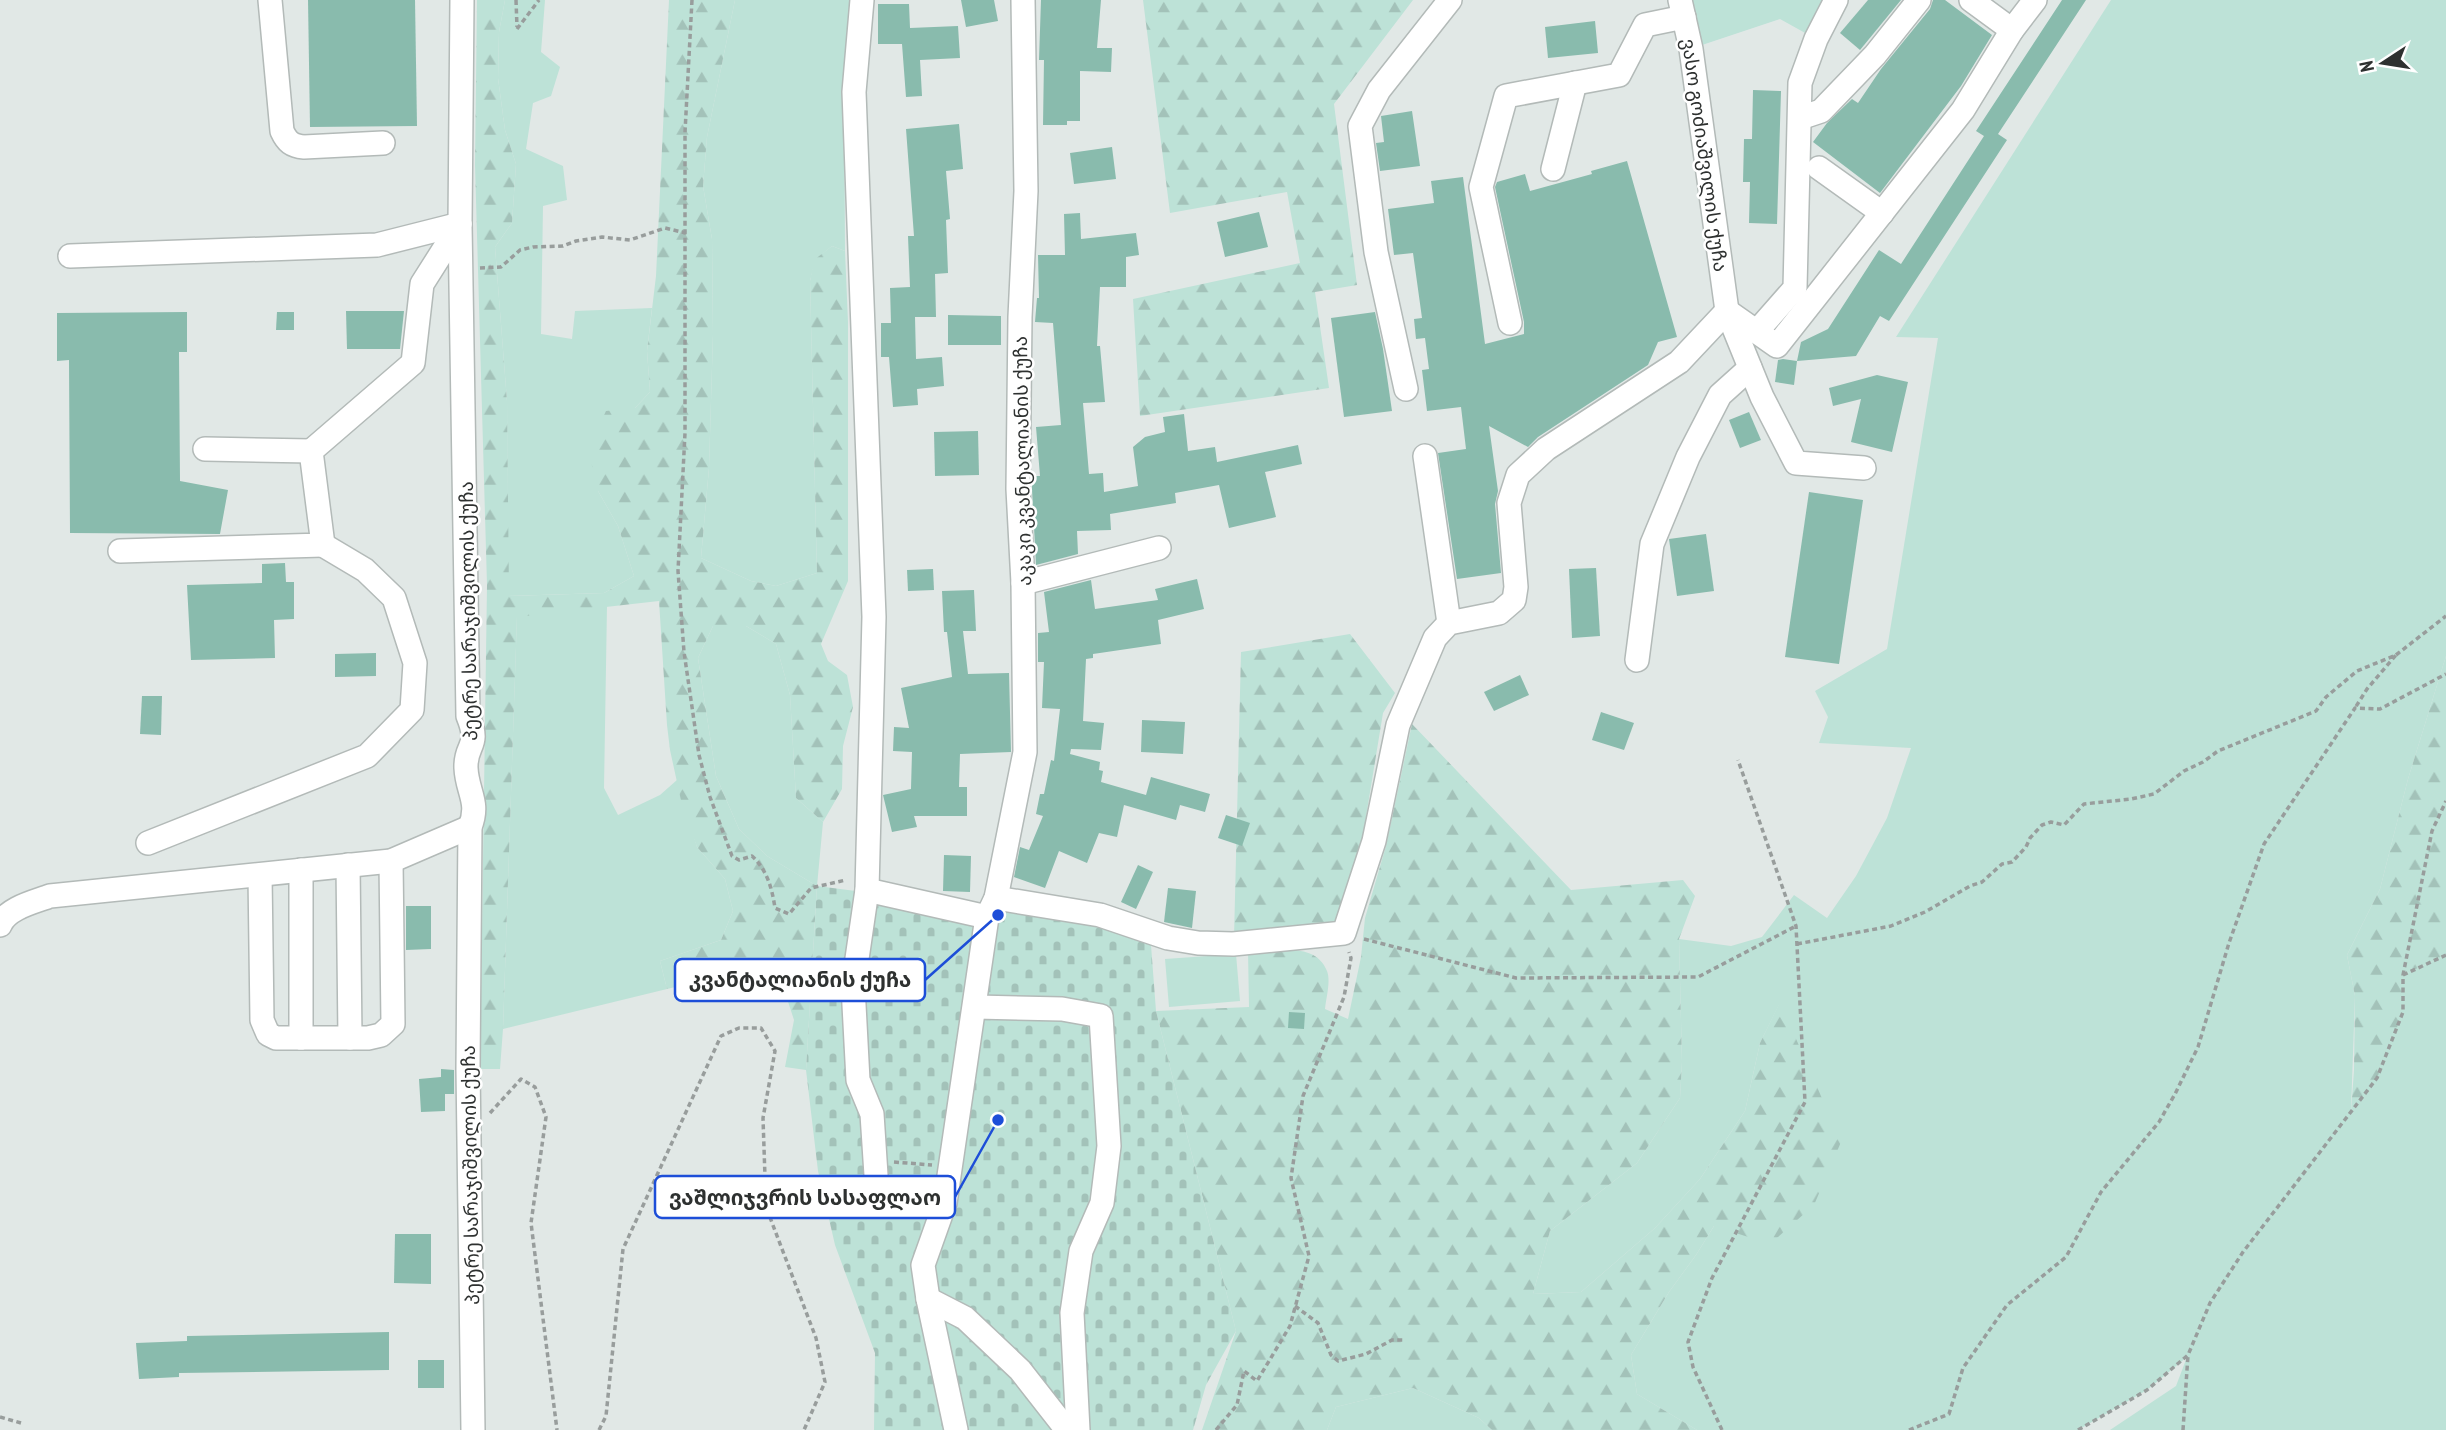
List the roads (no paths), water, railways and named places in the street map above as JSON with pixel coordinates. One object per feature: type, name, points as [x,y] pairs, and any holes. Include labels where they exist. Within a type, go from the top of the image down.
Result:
[{"type":"street","points":[[270,0],[282,131],[286,139],[294,146],[304,148],[383,143]]},
{"type":"street","name":"პეტრე სარაჯიშვილის ქუჩა","points":[[462,0],[460,224],[468,716],[475,740],[466,763],[475,804],[475,814],[470,827],[468,1069],[473,1430]]},
{"type":"street","points":[[862,0],[854,92],[874,617],[867,885],[853,986],[858,1080],[872,1114],[876,1175]]},
{"type":"street","name":"აკაკი კვანტალიანის ქუჩა","points":[[956,1430],[923,1265],[945,1203],[992,908],[1025,752],[1023,583],[1018,489],[1020,317],[1026,191],[1023,0]]},
{"type":"street","points":[[1406,389],[1377,252],[1360,126],[1379,90],[1450,0]]},
{"type":"street","points":[[1758,330],[1795,288],[1800,83],[1816,39],[1836,0]]},
{"type":"street","points":[[1800,118],[1821,111],[1875,55],[1919,0]]},
{"type":"street","points":[[1971,0],[2012,30]]},
{"type":"street","points":[[867,885],[992,908],[1100,915],[1168,938],[1198,943],[1233,944],[1344,933],[1374,841],[1398,725],[1435,638],[1449,623],[1499,612],[1514,600],[1516,587],[1509,503],[1518,475],[1546,449],[1679,362],[1727,311],[1758,330],[1777,346],[1963,110],[2012,30],[2035,0]]},
{"type":"street","points":[[1510,323],[1481,187],[1506,96],[1619,75],[1645,25],[1682,8]]},
{"type":"street","name":"ვასო გოძიაშვილის ქუჩა","points":[[1682,8],[1691,49],[1727,311],[1762,397],[1796,463],[1864,468]]},
{"type":"street","points":[[1553,169],[1575,83]]},
{"type":"street","points":[[1819,168],[1882,213]]},
{"type":"street","points":[[70,256],[377,245],[460,224]]},
{"type":"street","points":[[205,449],[311,451],[413,363],[422,284],[460,224]]},
{"type":"street","points":[[1637,660],[1652,544],[1688,457],[1720,395],[1750,368]]},
{"type":"street","points":[[311,451],[323,545]]},
{"type":"street","points":[[1425,456],[1449,623]]},
{"type":"street","points":[[120,551],[323,545],[365,570],[394,598],[415,663],[412,710],[367,756],[148,843]]},
{"type":"street","points":[[1023,583],[1159,548]]},
{"type":"street","points":[[0,926],[2,920],[18,909],[50,896],[391,861],[470,827]]},
{"type":"street","points":[[260,874],[262,1020],[268,1034],[276,1038],[368,1038],[381,1035],[393,1024],[391,861]]},
{"type":"street","points":[[348,865],[350,1038]]},
{"type":"street","points":[[301,870],[302,1038]]},
{"type":"street","points":[[976,1007],[1062,1009],[1101,1016],[1110,1146],[1102,1203],[1081,1251],[1072,1313],[1078,1430]]},
{"type":"street","points":[[928,1299],[965,1318],[1020,1370],[1066,1430]]},
{"type":"place","name":"კვანტალიანის ქუჩა","points":[[998,915]]},
{"type":"place","name":"ვაშლიჯვრის სასაფლაო","points":[[998,1120]]}]
